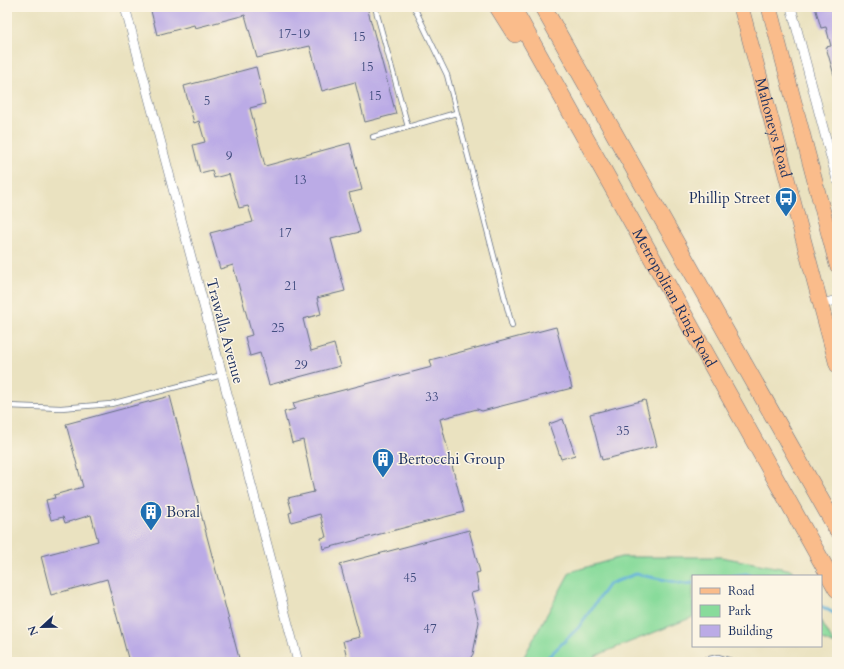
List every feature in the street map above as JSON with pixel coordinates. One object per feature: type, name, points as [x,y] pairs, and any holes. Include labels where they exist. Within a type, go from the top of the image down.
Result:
[{"type":"highway","points":[[498,7],[599,163]]},
{"type":"highway","name":"Metropolitan Ring Road","points":[[512,7],[834,584]]},
{"type":"highway","name":"Metropolitan Ring Road","points":[[543,7],[639,180],[837,529]]},
{"type":"highway","points":[[554,7],[639,180]]},
{"type":"main road","name":"Mahoneys Road","points":[[741,7],[837,365]]},
{"type":"main road","name":"Mahoneys Road","points":[[769,7],[837,265]]},
{"type":"street","name":"Trawalla Avenue","points":[[125,7],[298,662]]},
{"type":"street","points":[[791,7],[837,180]]},
{"type":"street","points":[[820,304],[837,300]]},
{"type":"lane","points":[[375,7],[408,127]]},
{"type":"lane","points":[[414,7],[447,75],[512,326]]},
{"type":"lane","points":[[373,136],[456,113]]},
{"type":"lane","points":[[7,406],[61,408],[112,404],[222,375]]},
{"type":"lane","points":[[696,662],[718,658],[735,662]]},
{"type":"green space","points":[[621,557],[721,557],[792,570],[794,575],[692,575],[692,617],[595,656],[596,662],[521,662],[570,572]]},
{"type":"green space","points":[[822,623],[835,645],[822,639]]},
{"type":"building","points":[[150,7],[367,7],[396,114],[365,122],[355,82],[322,91],[310,46],[257,58],[245,15],[195,28],[194,25],[157,35]]},
{"type":"building","points":[[815,7],[837,7],[837,75],[834,75],[826,47],[831,46],[826,27],[821,28]]},
{"type":"building","points":[[256,67],[265,104],[250,108],[265,166],[350,143],[362,190],[349,193],[360,232],[331,239],[345,291],[317,298],[321,314],[303,319],[311,351],[334,344],[340,366],[269,385],[260,353],[250,356],[245,337],[252,335],[233,265],[220,269],[210,233],[253,222],[248,206],[239,208],[229,174],[214,178],[212,170],[200,173],[193,145],[205,142],[199,121],[194,123],[184,86]]},
{"type":"building","points":[[556,327],[572,388],[482,411],[477,409],[440,419],[464,512],[323,549],[321,538],[326,537],[320,514],[291,522],[289,513],[292,512],[288,498],[314,492],[303,440],[292,443],[284,412],[295,409],[293,403],[432,367],[430,360]]},
{"type":"building","name":"Boral","points":[[170,396],[240,662],[129,662],[107,579],[51,595],[41,556],[98,541],[91,515],[65,523],[63,517],[51,520],[46,500],[55,498],[54,495],[83,487],[66,424]]},
{"type":"building","points":[[645,400],[657,446],[602,460],[590,414]]},
{"type":"building","points":[[563,419],[575,455],[561,459],[549,424]]},
{"type":"building","points":[[469,530],[480,572],[476,573],[479,591],[471,593],[479,622],[473,654],[468,662],[348,662],[343,641],[360,637],[340,564]]},
{"type":"waterway","points":[[543,662],[578,628],[609,584],[636,574],[685,584],[692,583]]},
{"type":"waterway","points":[[739,575],[749,575]]},
{"type":"waterway","points":[[822,607],[837,615]]},
{"type":"place","name":"Phillip Street","points":[[786,218]]},
{"type":"place","name":"Bertocchi Group","points":[[383,478]]},
{"type":"place","name":"Boral","points":[[151,532]]}]
